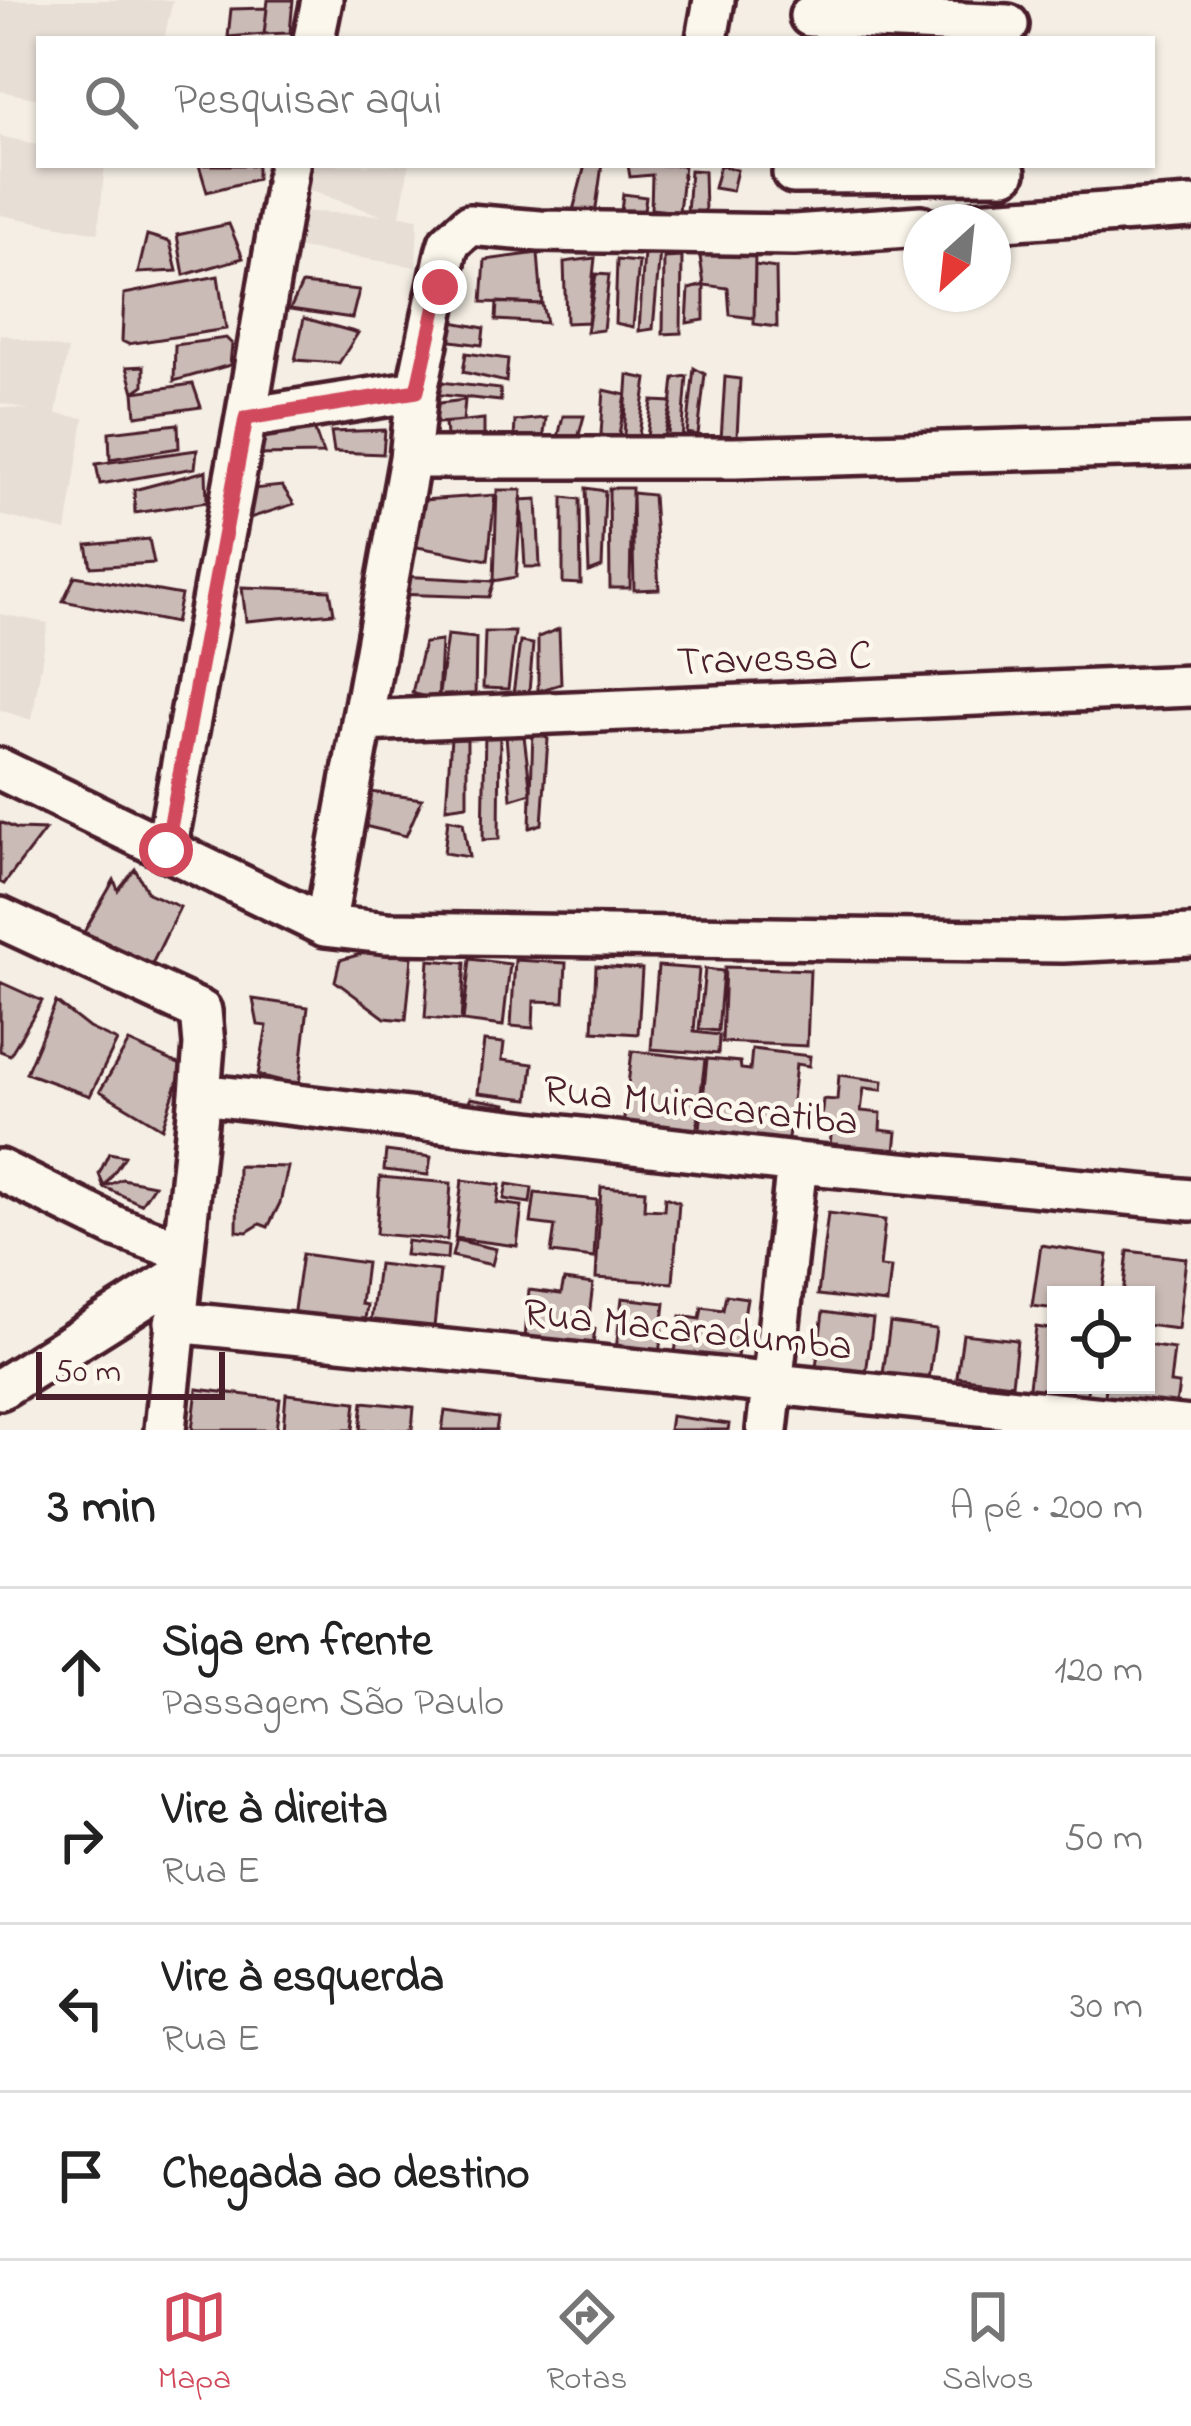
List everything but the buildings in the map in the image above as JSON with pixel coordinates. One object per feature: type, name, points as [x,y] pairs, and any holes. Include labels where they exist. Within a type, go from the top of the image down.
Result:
[{"type":"street","points":[[315,36],[322,0]]},
{"type":"street","points":[[708,36],[714,0]]},
{"type":"street","points":[[810,16],[1008,25]]},
{"type":"street","points":[[166,850],[288,168]]},
{"type":"street","points":[[794,235],[792,184],[1005,172]]},
{"type":"street","points":[[1011,220],[1191,207]]},
{"type":"street","points":[[325,926],[410,458],[417,391],[449,243],[469,225],[794,235],[903,227]]},
{"type":"street","points":[[246,418],[417,391]]},
{"type":"street","points":[[410,458],[735,458],[1191,445]]},
{"type":"street","name":"Travessa C","points":[[362,721],[1191,686]]},
{"type":"street","points":[[0,769],[325,926],[387,933],[1063,942],[1191,936]]},
{"type":"street","points":[[0,918],[201,1012],[200,1094],[165,1430]]},
{"type":"street","name":"Rua Muiracaratiba","points":[[200,1094],[796,1163],[1191,1200]]},
{"type":"street","points":[[767,1430],[796,1163]]},
{"type":"street","points":[[0,1170],[181,1263]]},
{"type":"street","points":[[0,1389],[181,1263]]},
{"type":"street","name":"Rua Macaradumba","points":[[175,1322],[1191,1427]]},
{"type":"shaded area","points":[[0,0],[173,0],[165,36],[36,36],[36,98],[0,91]]},
{"type":"shaded area","points":[[0,136],[36,144],[36,168],[105,168],[98,233],[0,215]]},
{"type":"shaded area","points":[[310,168],[408,168],[400,216],[418,218],[416,267],[282,245],[288,211],[381,215],[308,190]]},
{"type":"shaded area","points":[[0,334],[68,350],[56,414],[84,418],[66,531],[0,515],[0,407],[29,410],[0,403]]},
{"type":"shaded area","points":[[0,614],[48,623],[32,720],[0,710]]},
{"type":"route","points":[[166,850],[246,418],[417,391],[440,287]]}]
